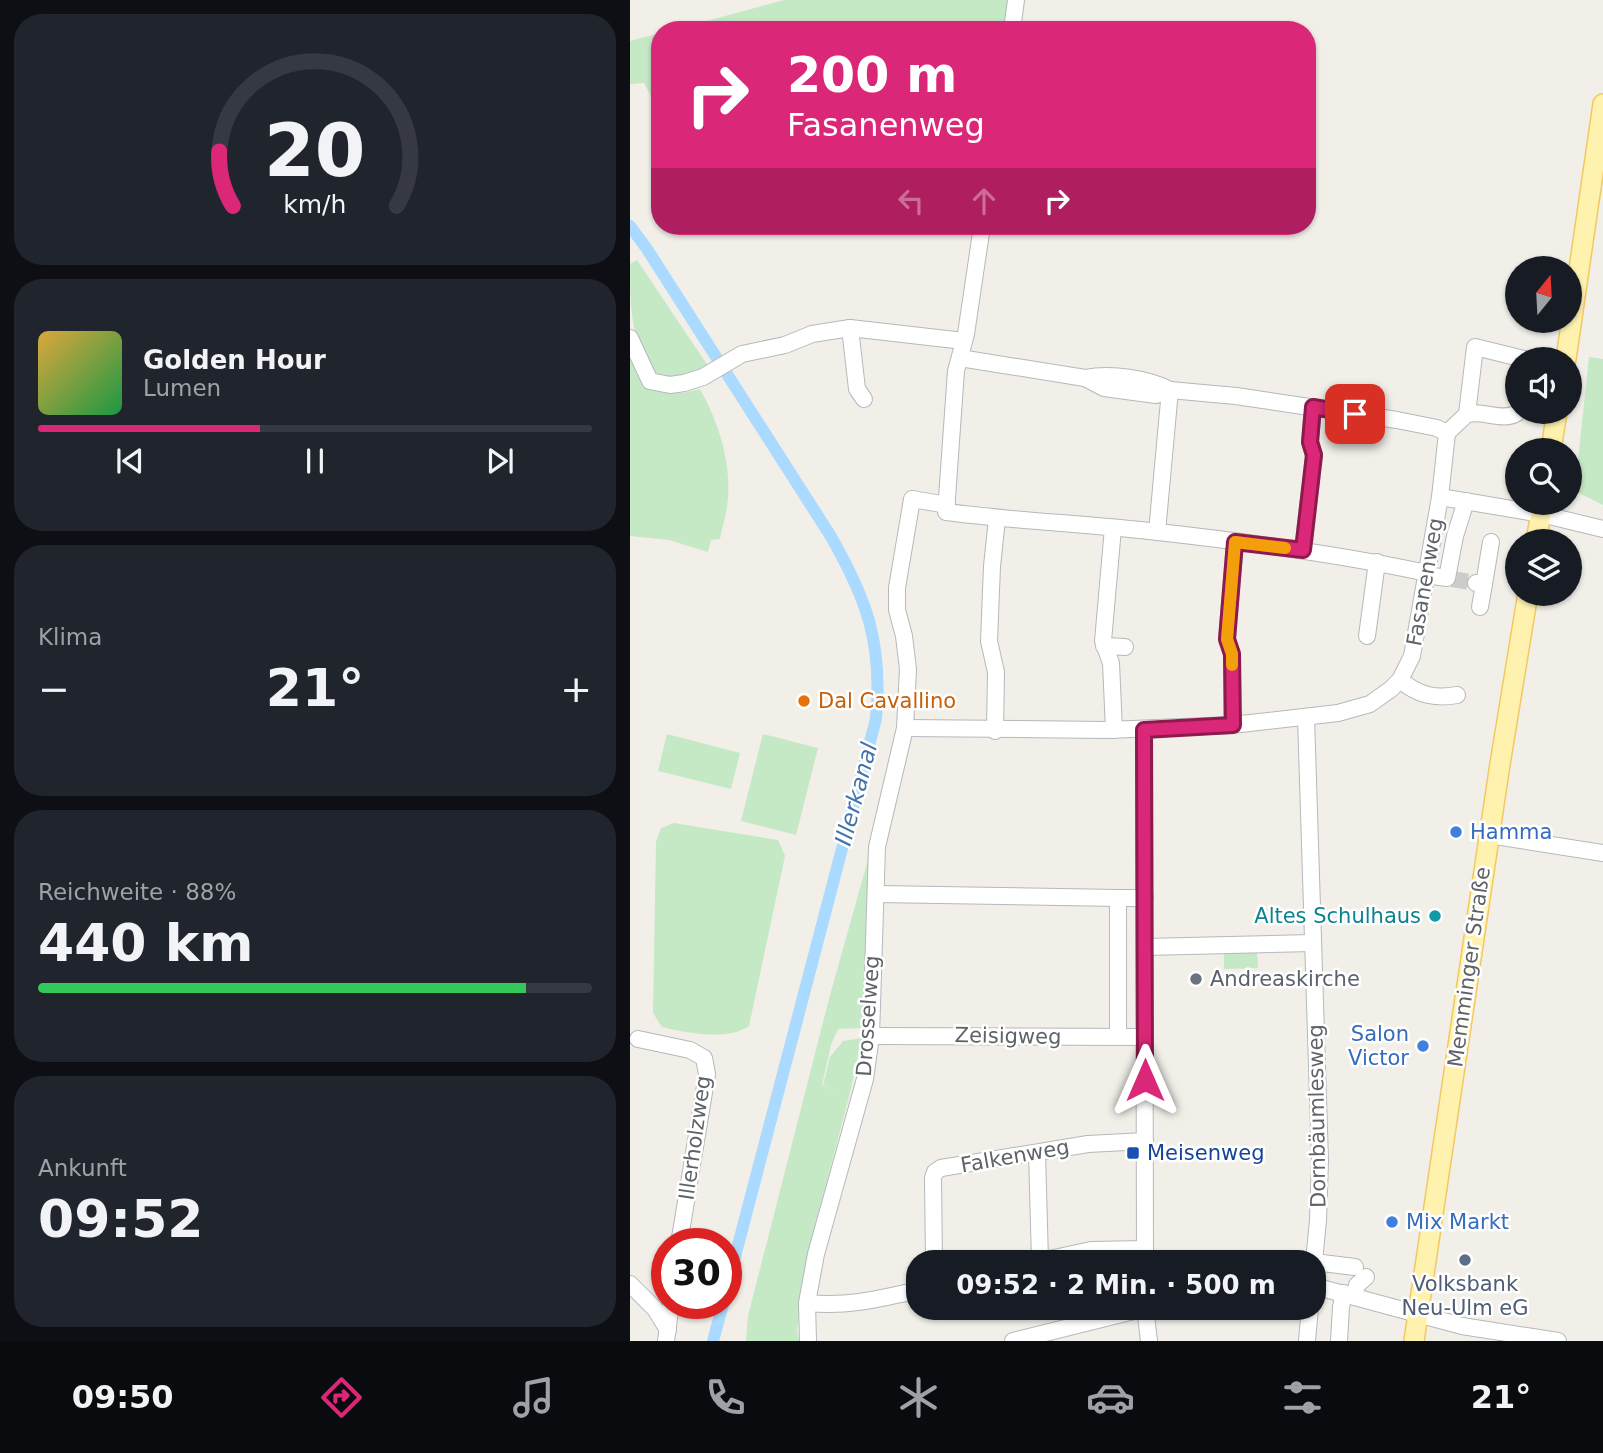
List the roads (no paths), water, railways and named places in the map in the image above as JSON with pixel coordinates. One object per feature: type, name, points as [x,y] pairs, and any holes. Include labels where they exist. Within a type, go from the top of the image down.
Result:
[{"type":"main road","points":[[1568,347],[1603,104]]},
{"type":"main road","name":"Memminger Straße","points":[[1414,1341],[1526,606]]},
{"type":"street","points":[[1013,21],[1016,0]]},
{"type":"street","points":[[981,235],[954,399],[946,512],[997,519],[1157,532],[1303,550],[1377,562],[1449,579],[1455,536],[1466,501]]},
{"type":"street","points":[[630,338],[648,379],[653,383],[684,383],[710,373],[739,355],[785,345],[812,334],[849,328],[964,341]]},
{"type":"street","points":[[849,328],[857,389],[863,399]]},
{"type":"street","points":[[1466,414],[1475,347],[1505,354]]},
{"type":"street","points":[[960,358],[1085,378],[1104,388],[1156,395],[1170,390],[1313,407],[1423,425],[1443,429],[1447,433]]},
{"type":"street","points":[[1157,532],[1170,390]]},
{"type":"street","points":[[1303,550],[1314,455],[1310,442],[1313,407]]},
{"type":"street","points":[[1440,497],[1447,433],[1466,414],[1477,412],[1505,417]]},
{"type":"street","name":"Fasanenweg","points":[[905,728],[995,731],[1144,730],[1307,717],[1338,713],[1370,704],[1391,690],[1400,680],[1412,656],[1440,497],[1505,505]]},
{"type":"street","name":"Drosselweg","points":[[808,1341],[807,1303],[816,1254],[865,1079],[871,1036],[877,847],[905,728],[908,668],[897,610],[897,588],[912,499],[947,505]]},
{"type":"street","name":"Fasanenweg","points":[[1562,515],[1603,529]]},
{"type":"street","points":[[995,731],[996,672],[989,641],[997,519]]},
{"type":"street","points":[[1113,528],[1103,641],[1111,663],[1114,730]]},
{"type":"street","points":[[1233,725],[1232,654],[1227,639],[1235,542]]},
{"type":"street","points":[[1480,607],[1480,584],[1491,542]]},
{"type":"street","points":[[1367,636],[1377,562]]},
{"type":"street","points":[[1104,646],[1125,647]]},
{"type":"street","points":[[1400,680],[1412,690],[1427,696],[1440,698],[1457,695]]},
{"type":"street","name":"Dornbäumlesweg","points":[[1307,717],[1320,1161],[1315,1250]]},
{"type":"street","points":[[1144,730],[1145,1250]]},
{"type":"street","points":[[1489,835],[1603,853]]},
{"type":"street","points":[[876,894],[1145,898]]},
{"type":"street","points":[[1118,898],[1118,1036]]},
{"type":"street","points":[[1145,947],[1312,943]]},
{"type":"street","name":"Zeisigweg","points":[[871,1036],[1145,1037]]},
{"type":"street","name":"Illerholzweg","points":[[638,1039],[690,1050],[704,1058],[707,1074],[682,1228]]},
{"type":"street","name":"Falkenweg","points":[[934,1250],[933,1178],[935,1172],[941,1168],[1088,1144],[1145,1140]]},
{"type":"street","points":[[1038,1153],[1038,1250]]},
{"type":"street","points":[[1326,1265],[1361,1272],[1357,1285],[1341,1307],[1339,1341]]},
{"type":"street","points":[[630,1283],[655,1309],[667,1336]]},
{"type":"street","points":[[1326,1289],[1462,1326],[1558,1341]]},
{"type":"street","points":[[807,1303],[835,1306],[906,1293]]},
{"type":"street","points":[[1013,1341],[1098,1320]]},
{"type":"street","points":[[1147,1320],[1149,1341]]},
{"type":"street","points":[[1307,1341],[1309,1320]]},
{"type":"waterway","name":"Illerkanal","points":[[630,226],[843,558],[870,623],[877,668],[876,719],[742,1230]]},
{"type":"waterway","name":"Illerkanal","points":[[713,1341],[719,1319]]},
{"type":"tunnel","points":[[1452,579],[1476,583]]},
{"type":"place","name":"Dal Cavallino","points":[[804,701]]},
{"type":"place","name":"Hamma","points":[[1456,832]]},
{"type":"place","name":"Altes Schulhaus","points":[[1435,916]]},
{"type":"place","name":"Andreaskirche","points":[[1196,979]]},
{"type":"place","name":"Salon Victor","points":[[1423,1046]]},
{"type":"place","name":"Meisenweg","points":[[1133,1153]]},
{"type":"place","name":"Mix Markt","points":[[1392,1222]]},
{"type":"place","name":"Volksbank Neu-Ulm eG","points":[[1465,1260]]}]
